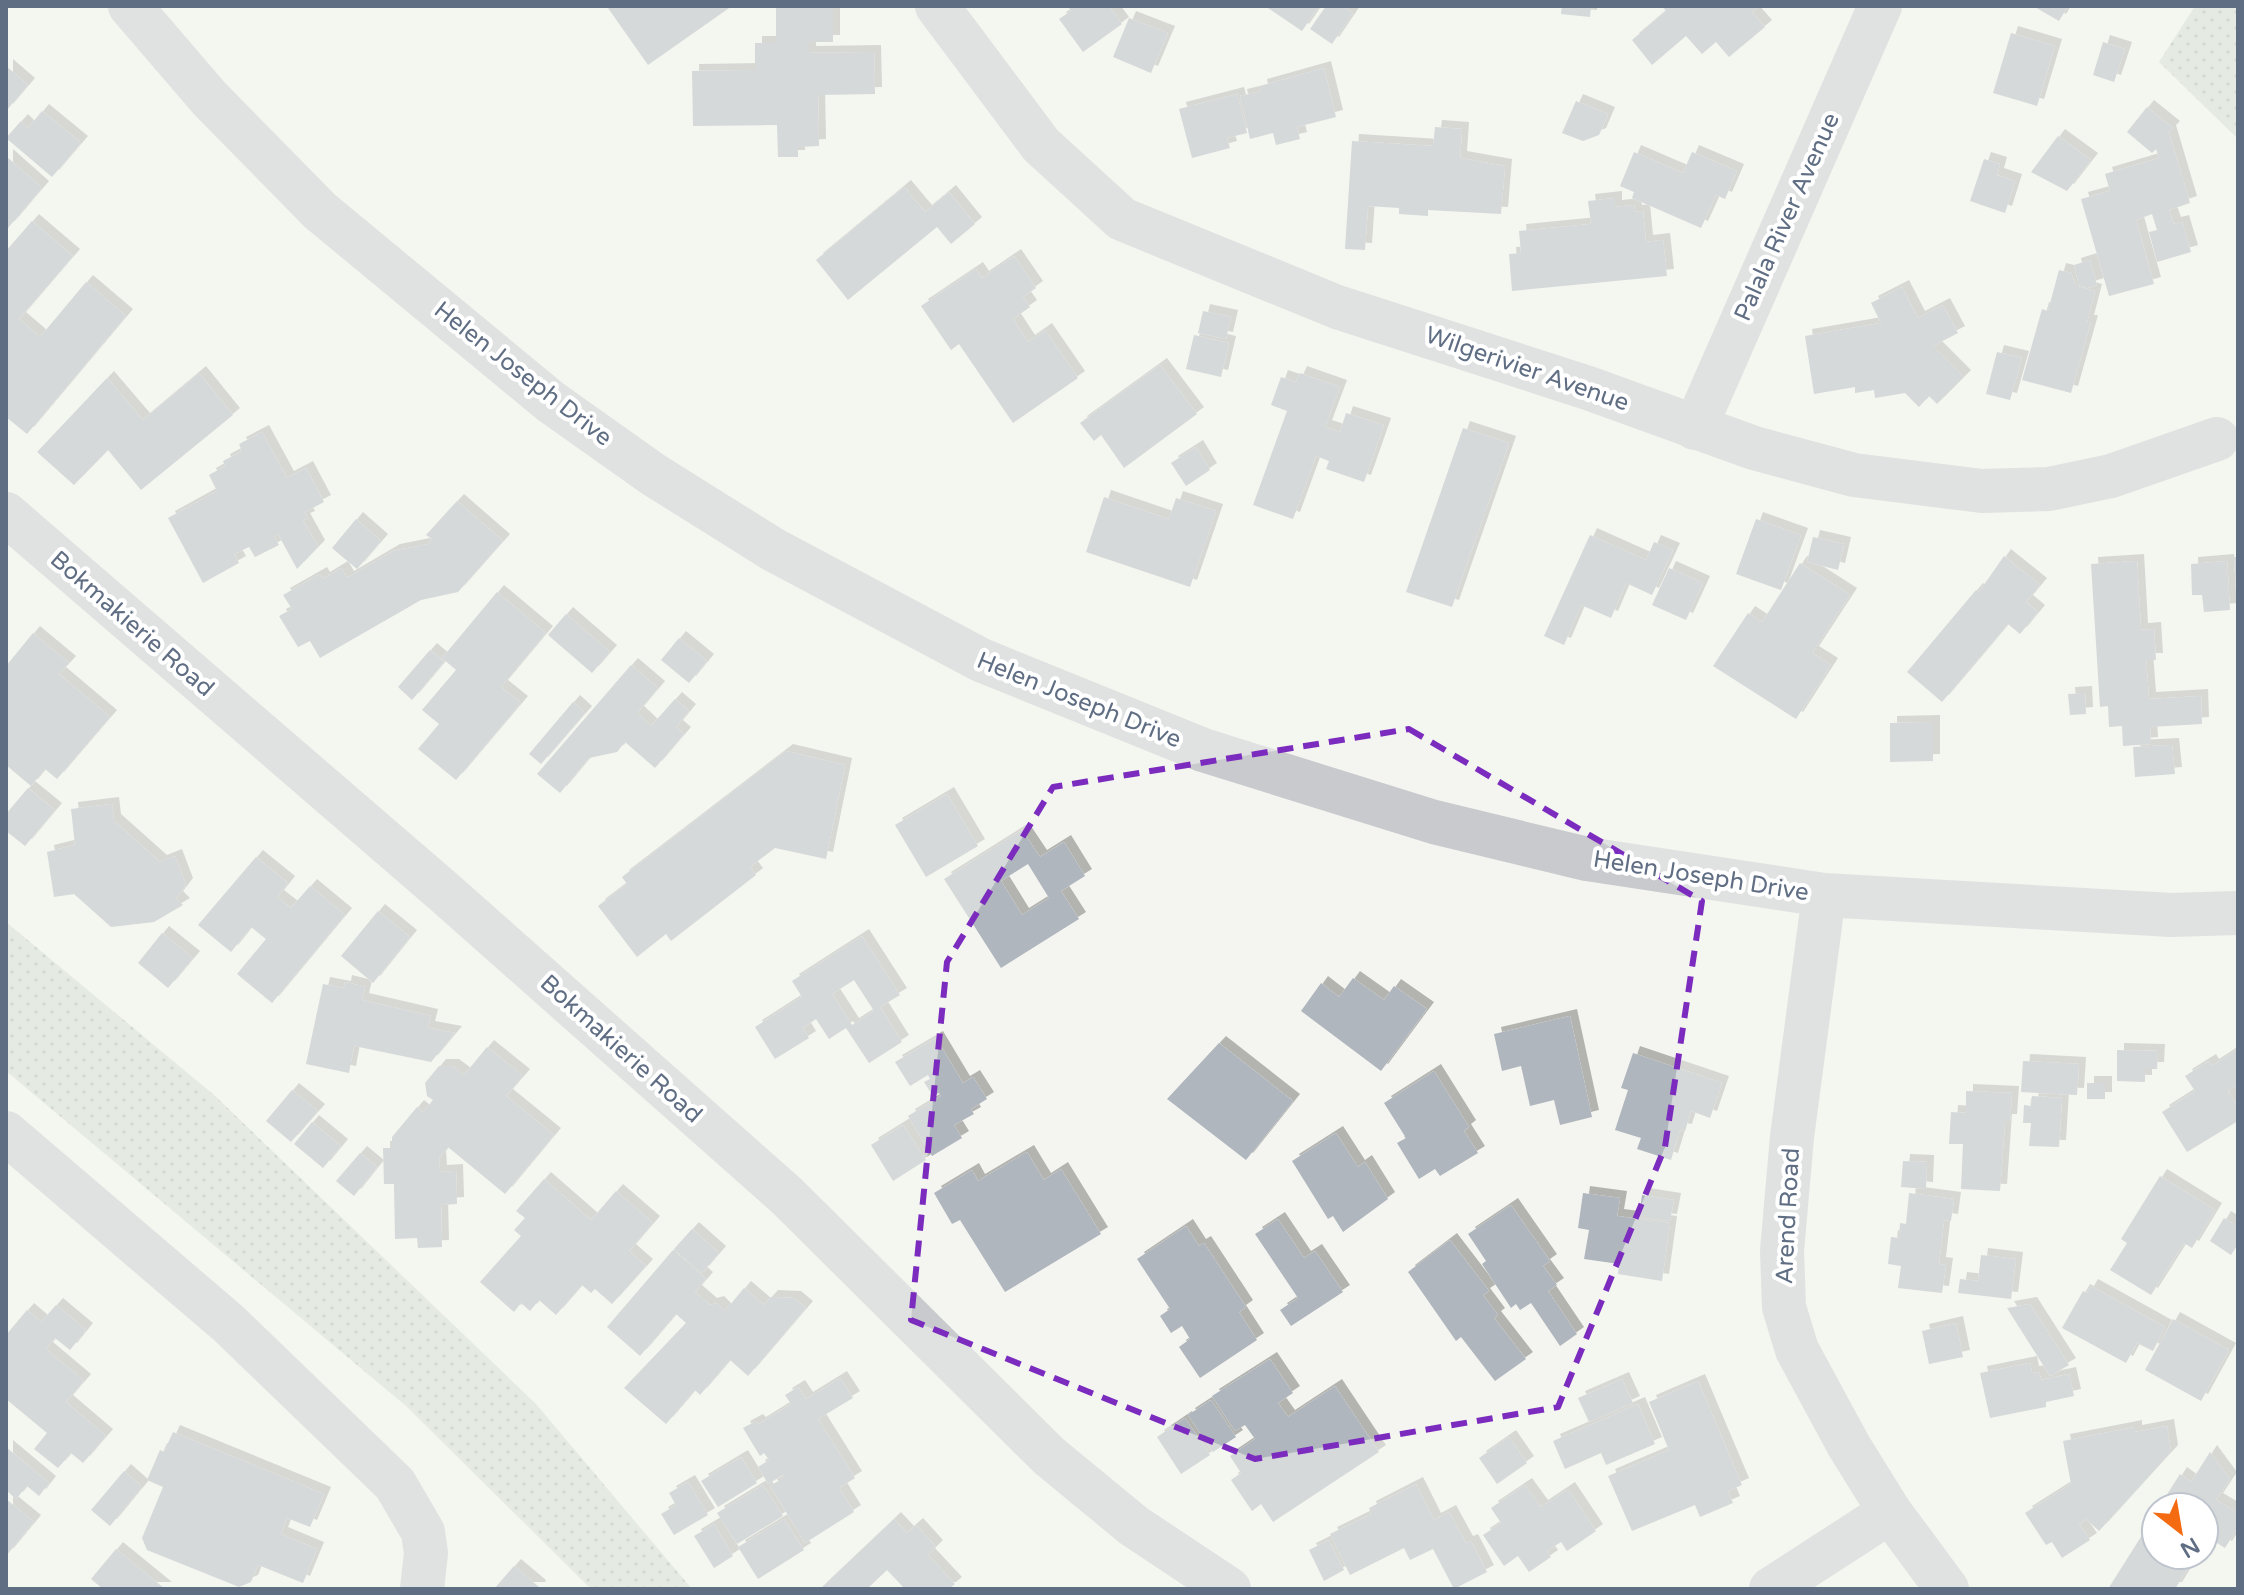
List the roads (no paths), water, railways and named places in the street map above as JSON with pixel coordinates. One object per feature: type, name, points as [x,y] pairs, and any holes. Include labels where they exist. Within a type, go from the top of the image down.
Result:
[{"type":"street","name":"Helen Joseph Drive","points":[[130,6],[209,98],[320,211],[551,402],[654,475],[774,550],[904,621],[1006,671],[1203,750],[1434,822],[1587,859],[1824,895],[2171,915],[2238,913]]},
{"type":"street","name":"Wilgerivier Avenue","points":[[937,6],[1041,145],[1122,219],[1337,307],[1588,388],[1695,428],[1854,475],[1982,491],[2049,489],[2111,476],[2217,439]]},
{"type":"street","name":"Palala River Avenue","points":[[1695,428],[1880,6]]},
{"type":"street","name":"Bokmakierie Road","points":[[6,514],[455,902],[787,1196],[1049,1456],[1134,1526],[1229,1589]]},
{"type":"street","name":"Arend Road","points":[[1824,895],[1792,1137],[1782,1251],[1784,1307],[1797,1350],[1815,1386],[1890,1512],[1947,1589]]},
{"type":"street","points":[[14,1155],[228,1323],[395,1484],[423,1532],[426,1553],[422,1589]]},
{"type":"street","points":[[1771,1589],[1890,1512]]}]
